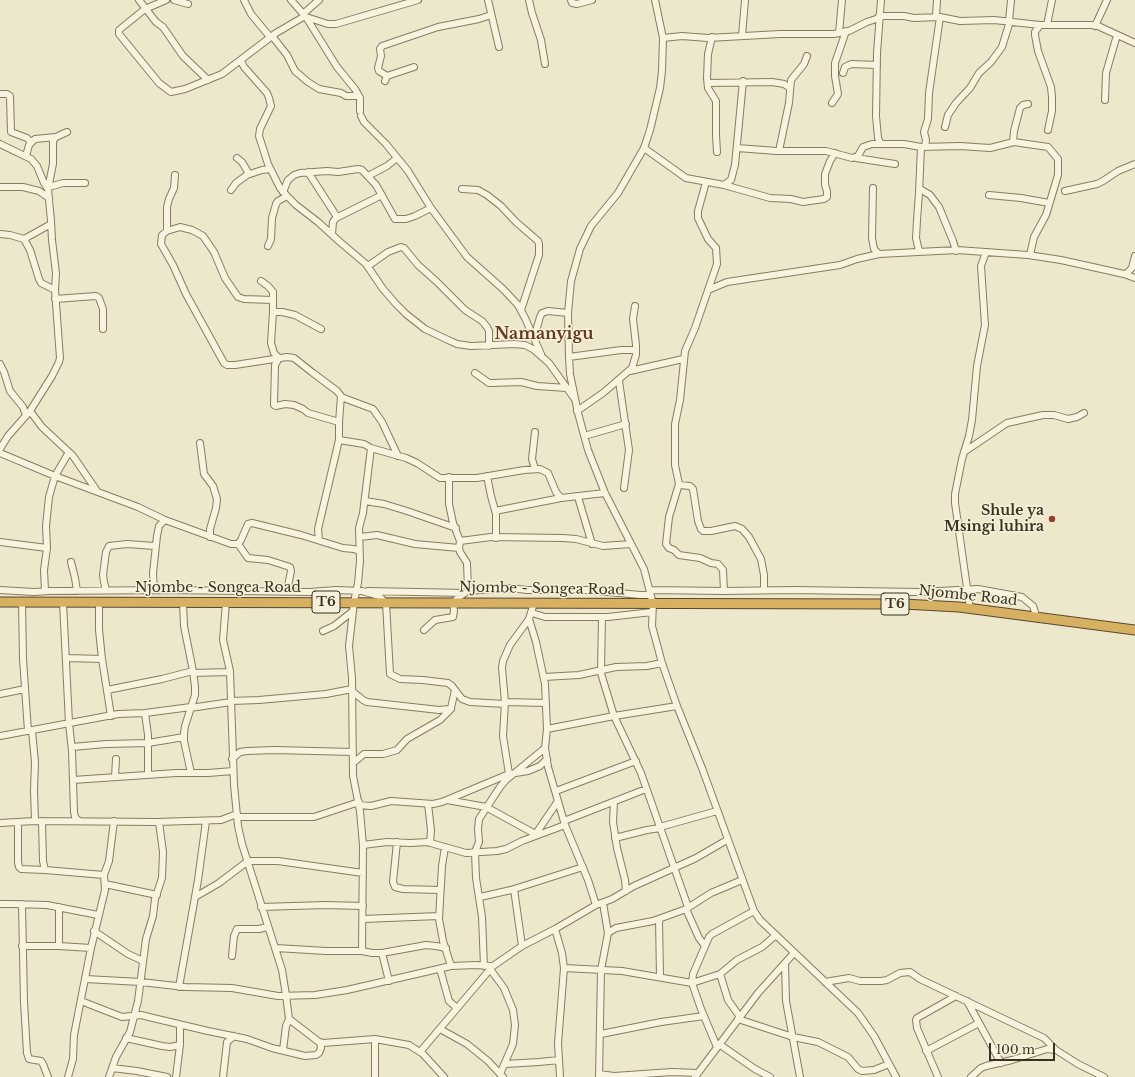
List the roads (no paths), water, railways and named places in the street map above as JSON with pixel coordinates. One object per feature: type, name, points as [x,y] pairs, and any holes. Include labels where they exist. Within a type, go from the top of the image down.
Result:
[{"type":"highway","name":"Njombe - Songea Road","points":[[0,602],[226,602],[354,607],[375,602],[534,603],[651,600]]},
{"type":"highway","name":"Njombe Road","points":[[651,600],[936,605],[1135,630]]},
{"type":"street","points":[[139,0],[156,22],[163,27],[183,56],[208,80]]},
{"type":"street","points":[[166,0],[145,9],[118,32],[159,83],[171,92],[176,92],[222,74],[271,37],[304,16],[319,0]]},
{"type":"street","points":[[174,0],[188,4]]},
{"type":"street","points":[[244,0],[251,14],[287,55],[295,71],[308,82],[319,88],[341,93],[346,96],[359,96]]},
{"type":"street","points":[[291,0],[304,16],[338,67],[355,89],[359,96],[361,114],[364,122],[408,171],[431,208],[467,257],[504,289],[521,310],[541,356]]},
{"type":"street","points":[[304,16],[328,24],[336,24],[418,0]]},
{"type":"street","points":[[488,0],[499,46]]},
{"type":"street","points":[[529,0],[541,40],[545,64]]},
{"type":"street","points":[[570,0],[577,4],[592,0]]},
{"type":"street","points":[[656,0],[663,38],[660,88],[650,130],[644,148],[618,193],[591,226],[583,241],[576,260],[571,281],[568,314],[569,357],[570,374],[577,411],[594,468],[605,493],[644,569],[651,600],[652,626],[662,663],[754,911],[760,920],[858,1013],[874,1036],[896,1077]]},
{"type":"street","points":[[742,36],[745,0]]},
{"type":"street","points":[[839,33],[842,0]]},
{"type":"street","points":[[881,0],[877,65],[876,124],[878,138],[881,144]]},
{"type":"street","points":[[919,251],[916,238],[923,147],[926,140],[924,132],[928,118],[929,93],[938,17],[937,0]]},
{"type":"street","points":[[945,127],[948,116],[956,103],[970,88],[979,73],[991,62],[1002,47],[1009,21],[1012,0]]},
{"type":"street","points":[[1048,130],[1052,111],[1051,87],[1041,59],[1035,32],[1043,25],[1052,0]]},
{"type":"street","points":[[1095,26],[1107,0]]},
{"type":"street","points":[[414,67],[386,78],[378,68],[381,56],[380,49],[382,46],[438,27],[491,15]]},
{"type":"street","points":[[663,38],[673,36],[712,37],[780,34],[824,35],[846,32],[879,17],[938,17],[960,21],[1009,21],[1043,25],[1095,26],[1135,43]]},
{"type":"street","points":[[832,103],[838,94],[835,76],[835,63],[846,32]]},
{"type":"street","points":[[1105,100],[1106,73],[1118,35]]},
{"type":"street","points":[[712,37],[708,60],[708,88],[716,101],[717,152]]},
{"type":"street","points":[[779,151],[793,77],[804,64],[807,56]]},
{"type":"street","points":[[241,61],[244,67],[267,93],[271,102],[269,111],[259,133],[260,142],[270,169],[285,194],[368,266],[383,289],[396,304],[406,314],[426,329],[457,344],[471,346],[504,344],[524,346],[533,349],[557,372],[566,388],[575,399]]},
{"type":"street","points":[[843,73],[845,67],[851,64],[877,65]]},
{"type":"street","points":[[724,185],[731,180],[735,165],[743,82]]},
{"type":"street","points":[[708,83],[779,82],[790,88]]},
{"type":"street","points":[[0,94],[7,94],[10,96],[12,122],[11,132],[27,138],[31,142]]},
{"type":"street","points":[[1013,142],[1014,131],[1020,108],[1023,105],[1028,104]]},
{"type":"street","points":[[26,156],[31,142],[38,138],[56,137],[67,132]]},
{"type":"street","points":[[0,449],[8,436],[28,413],[52,376],[60,358],[55,299],[56,273],[48,188],[54,164],[53,141],[56,137]]},
{"type":"street","points":[[856,158],[863,147],[881,144],[904,144],[923,147],[960,146],[990,148],[1013,142],[1041,145],[1048,148],[1056,155],[1058,159],[1058,175],[1046,215],[1034,237],[1030,255]]},
{"type":"street","points":[[0,144],[26,156],[34,162],[48,188]]},
{"type":"street","points":[[644,148],[686,178],[724,185],[770,198],[791,199],[803,202],[824,199],[828,195],[825,185],[825,174],[835,153]]},
{"type":"street","points":[[737,148],[779,151],[826,151],[852,158],[895,164]]},
{"type":"street","points":[[237,158],[242,162],[249,174]]},
{"type":"street","points":[[368,176],[387,166],[397,158]]},
{"type":"street","points":[[1065,191],[1097,184],[1118,171],[1135,164]]},
{"type":"street","points":[[231,190],[236,183],[249,174],[270,169]]},
{"type":"street","points":[[268,246],[272,218],[276,204],[285,194],[288,180],[300,173],[362,170],[376,185],[395,219],[406,219],[431,208]]},
{"type":"street","points":[[308,172],[328,206],[337,217]]},
{"type":"street","points":[[167,231],[168,199],[174,188],[175,174]]},
{"type":"street","points":[[706,182],[698,211],[698,218],[709,242],[716,247],[717,264],[683,359],[680,400],[675,424],[675,464],[679,485],[669,517],[666,546],[674,550],[679,555],[700,558],[711,563],[718,564],[724,570],[724,591]]},
{"type":"street","points":[[48,188],[63,183],[85,183]]},
{"type":"street","points":[[0,187],[23,187],[39,191],[49,198]]},
{"type":"street","points":[[873,188],[872,238],[874,249],[879,254]]},
{"type":"street","points":[[462,189],[478,190],[487,195],[502,206],[516,222],[538,241],[539,256],[521,310]]},
{"type":"street","points":[[920,189],[930,195],[939,207],[956,250]]},
{"type":"street","points":[[332,234],[332,222],[337,217],[382,195]]},
{"type":"street","points":[[989,195],[1021,198],[1049,204]]},
{"type":"street","points":[[24,239],[51,224]]},
{"type":"street","points":[[273,300],[244,299],[238,297],[226,278],[214,252],[203,236],[192,230],[180,228],[167,231],[162,235],[161,239],[163,247],[202,325],[224,363],[227,365],[235,365],[290,357],[298,360],[337,391],[341,397],[373,409],[382,422],[398,456]]},
{"type":"street","points":[[0,234],[10,234],[24,239],[30,250],[39,279],[55,290]]},
{"type":"street","points":[[368,266],[388,252],[400,247],[404,248],[418,265],[465,310],[487,327],[489,336],[488,346]]},
{"type":"street","points":[[708,290],[727,282],[805,269],[840,265],[879,254],[919,251],[956,250],[1030,255],[1061,260],[1124,274],[1135,278]]},
{"type":"street","points":[[970,609],[955,503],[957,483],[972,420],[977,366],[985,325],[981,266],[986,252]]},
{"type":"street","points":[[1124,274],[1128,273],[1132,268],[1135,256]]},
{"type":"street","points":[[260,281],[272,289],[273,292],[272,349],[278,358]]},
{"type":"street","points":[[55,299],[96,296],[99,298],[103,309],[103,329]]},
{"type":"street","points":[[577,411],[603,393],[630,371],[635,362],[636,350],[633,319],[634,306]]},
{"type":"street","points":[[534,338],[542,313],[548,311],[568,314]]},
{"type":"street","points":[[273,312],[296,315],[321,329]]},
{"type":"street","points":[[569,357],[621,350],[636,350]]},
{"type":"street","points":[[278,358],[275,365],[274,405],[285,404],[294,406],[303,409],[308,413],[339,422]]},
{"type":"street","points":[[630,371],[683,359]]},
{"type":"street","points":[[0,364],[10,391],[28,413],[69,452],[97,491]]},
{"type":"street","points":[[475,373],[489,383],[521,382],[537,386],[566,388]]},
{"type":"street","points":[[619,380],[629,450],[624,488]]},
{"type":"street","points":[[319,540],[318,529],[340,440],[339,422],[341,397]]},
{"type":"street","points":[[964,452],[1007,423],[1043,415],[1054,415],[1068,419],[1077,417],[1084,413]]},
{"type":"street","points":[[584,436],[626,424]]},
{"type":"street","points":[[535,432],[532,459],[535,469]]},
{"type":"street","points":[[340,440],[364,444],[371,448],[398,456],[416,463],[440,478],[449,477],[465,479],[535,469],[540,470],[548,473],[556,492],[562,498]]},
{"type":"street","points":[[200,443],[204,474],[213,486],[217,499],[210,529],[210,537]]},
{"type":"street","points":[[362,950],[362,845],[359,803],[354,784],[352,672],[349,646],[354,607],[362,591],[359,551],[360,528],[365,501],[371,448]]},
{"type":"street","points":[[45,591],[44,570],[48,548],[46,526],[51,487],[55,476],[69,452]]},
{"type":"street","points":[[0,453],[55,476],[138,507],[165,520],[231,544],[238,544]]},
{"type":"street","points":[[487,476],[495,511],[496,538]]},
{"type":"street","points":[[424,630],[435,620],[452,617],[454,611],[453,602],[466,592],[468,576],[467,563],[460,552],[460,545],[449,504],[449,477]]},
{"type":"street","points":[[679,485],[690,486],[693,489],[697,515],[703,531],[712,531],[735,526],[742,529],[750,537],[762,564],[764,590]]},
{"type":"street","points":[[495,511],[562,498],[605,493]]},
{"type":"street","points":[[578,497],[592,544]]},
{"type":"street","points":[[365,501],[407,511],[456,528]]},
{"type":"street","points":[[154,590],[155,546],[159,526],[165,520]]},
{"type":"street","points":[[238,544],[248,524],[252,523],[319,540],[343,548],[354,548],[359,551]]},
{"type":"street","points":[[360,537],[377,535],[415,544],[460,545],[496,538],[576,539],[603,546],[631,544]]},
{"type":"street","points":[[0,542],[48,548]]},
{"type":"street","points":[[106,590],[103,575],[106,552],[109,546],[127,544],[155,546]]},
{"type":"street","points":[[238,544],[248,558],[268,560],[290,567],[291,571],[287,591]]},
{"type":"street","points":[[71,562],[77,591]]},
{"type":"street","points":[[0,590],[34,592],[154,590],[310,592],[336,590],[466,592],[510,588],[527,590],[587,590],[640,595],[651,600]]},
{"type":"street","points":[[530,616],[614,617],[651,600],[724,591],[764,590],[919,592],[968,589],[988,590],[1022,597],[1033,606],[1037,618]]},
{"type":"street","points":[[362,591],[375,602]]},
{"type":"street","points":[[362,591],[379,596],[386,603],[390,674],[400,679],[448,683],[462,699],[466,701],[484,704],[546,703]]},
{"type":"street","points":[[22,602],[25,689],[35,762],[35,821]]},
{"type":"street","points":[[63,602],[69,723],[72,747],[74,815],[78,820]]},
{"type":"street","points":[[99,602],[99,630],[102,659],[111,716]]},
{"type":"street","points":[[183,602],[184,626],[193,672],[195,695],[185,726],[184,737],[190,773]]},
{"type":"street","points":[[226,602],[224,645],[230,672],[232,759],[239,833],[282,970],[289,1019],[286,1026],[283,1050]]},
{"type":"street","points":[[511,774],[503,736],[505,703],[502,668],[503,661],[510,645],[530,616],[534,603]]},
{"type":"street","points":[[322,631],[334,626],[354,607]]},
{"type":"street","points":[[530,616],[544,677],[547,729],[545,748],[547,759],[564,823],[583,867],[596,905]]},
{"type":"street","points":[[602,617],[600,670],[614,716],[636,761],[687,908],[699,938],[705,946]]},
{"type":"street","points":[[66,658],[94,660],[102,659]]},
{"type":"street","points":[[544,677],[579,675],[616,667],[662,663]]},
{"type":"street","points":[[107,690],[193,672],[230,672]]},
{"type":"street","points":[[0,694],[25,689]]},
{"type":"street","points":[[0,736],[128,713],[144,713],[231,701],[326,694],[352,690]]},
{"type":"street","points":[[352,690],[367,702],[424,709],[446,710],[451,708]]},
{"type":"street","points":[[353,763],[364,754],[383,754],[397,750],[412,736],[440,720],[451,708],[455,690]]},
{"type":"street","points":[[547,729],[677,706]]},
{"type":"street","points":[[144,713],[148,735],[148,775]]},
{"type":"street","points":[[72,747],[106,744],[148,743],[184,737]]},
{"type":"street","points":[[232,747],[242,752]]},
{"type":"street","points":[[484,966],[482,917],[480,897],[476,884],[475,852],[479,842],[479,819],[500,786],[511,774],[545,748]]},
{"type":"street","points":[[232,759],[242,752],[275,750],[353,752]]},
{"type":"street","points":[[115,777],[116,759]]},
{"type":"street","points":[[0,823],[78,820],[159,822],[206,821],[221,820],[237,815],[314,816],[359,803],[371,806],[391,801],[433,804],[447,800],[511,774],[540,766],[547,759]]},
{"type":"street","points":[[556,791],[636,761]]},
{"type":"street","points":[[73,780],[233,771]]},
{"type":"street","points":[[362,845],[397,842],[430,843],[466,853],[501,850],[646,789]]},
{"type":"street","points":[[447,800],[486,807],[536,835]]},
{"type":"street","points":[[536,835],[558,801]]},
{"type":"street","points":[[614,802],[613,822],[626,891]]},
{"type":"street","points":[[428,804],[431,830],[430,843]]},
{"type":"street","points":[[616,838],[660,828],[717,811]]},
{"type":"street","points":[[42,821],[44,845],[43,861],[45,870]]},
{"type":"street","points":[[68,1077],[73,1059],[74,1035],[94,931],[102,902],[104,875],[109,861],[114,821]]},
{"type":"street","points":[[179,987],[195,897],[206,821]]},
{"type":"street","points":[[18,822],[19,868],[27,870],[104,875]]},
{"type":"street","points":[[109,1077],[130,1032],[138,1000],[146,939],[162,878],[163,852],[159,822]]},
{"type":"street","points":[[420,1052],[492,968],[522,946],[596,905],[612,899],[638,884],[696,858],[727,840]]},
{"type":"street","points":[[397,842],[393,882],[395,887],[403,889],[440,890]]},
{"type":"street","points":[[445,847],[442,866],[439,916],[440,928],[451,966]]},
{"type":"street","points":[[195,897],[219,883],[248,861],[291,862],[363,873]]},
{"type":"street","points":[[480,897],[514,889],[583,867]]},
{"type":"street","points":[[608,933],[616,928],[659,919],[687,908],[711,893],[742,880]]},
{"type":"street","points":[[104,884],[157,894]]},
{"type":"street","points":[[514,889],[522,946]]},
{"type":"street","points":[[603,903],[608,933],[601,970],[599,1076],[672,1072],[697,1075],[758,993],[794,953]]},
{"type":"street","points":[[0,904],[59,907],[98,915]]},
{"type":"street","points":[[22,904],[22,946],[27,1053],[29,1059],[41,1061],[48,1077]]},
{"type":"street","points":[[261,907],[325,905],[363,906]]},
{"type":"street","points":[[59,907],[59,946]]},
{"type":"street","points":[[754,911],[709,937],[693,974],[692,983],[704,1016],[718,1046],[770,1077]]},
{"type":"street","points":[[363,919],[439,916]]},
{"type":"street","points":[[659,919],[660,978]]},
{"type":"street","points":[[232,956],[234,936],[237,929],[259,930],[268,928]]},
{"type":"street","points":[[555,929],[562,953],[564,968],[558,1043],[560,1077]]},
{"type":"street","points":[[94,931],[128,954],[143,961]]},
{"type":"street","points":[[564,968],[622,971],[692,983],[720,974],[737,960],[762,947],[776,935]]},
{"type":"street","points":[[22,946],[91,948]]},
{"type":"street","points":[[276,948],[326,951],[362,950],[372,953],[382,953],[426,946],[446,948]]},
{"type":"street","points":[[382,953],[389,981]]},
{"type":"street","points":[[785,964],[786,1001],[800,1077]]},
{"type":"street","points":[[85,979],[141,982],[179,987],[232,988],[263,994],[315,995],[347,990],[451,966],[475,965],[492,968],[504,988],[514,1018],[514,1038],[502,1075],[467,1044],[440,1029]]},
{"type":"street","points":[[440,969],[449,1001],[457,1008]]},
{"type":"street","points":[[825,982],[850,978],[860,981],[882,981],[887,980],[900,972],[910,972],[920,979],[1044,1038],[1056,1050],[1097,1075],[1104,1077]]},
{"type":"street","points":[[720,974],[728,1000],[739,1018],[793,1037],[812,1040],[822,1044],[848,1057],[858,1069],[862,1071],[874,1070],[889,1064]]},
{"type":"street","points":[[938,1077],[917,1028],[916,1020],[917,1018],[956,996]]},
{"type":"street","points":[[81,1001],[122,1017],[141,1015],[247,1039],[272,1048],[306,1056],[316,1055],[320,1051],[320,1042]]},
{"type":"street","points":[[967,1001],[1001,1063]]},
{"type":"street","points":[[600,1034],[661,1022],[704,1016]]},
{"type":"street","points":[[289,1019],[320,1042],[329,1043],[375,1039],[409,1045],[420,1052],[440,1076]]},
{"type":"street","points":[[926,1051],[979,1023]]},
{"type":"street","points":[[176,1077],[180,1045],[180,1024]]},
{"type":"street","points":[[223,1077],[227,1042],[234,1036]]},
{"type":"street","points":[[126,1038],[162,1046],[170,1047],[180,1045]]},
{"type":"street","points":[[375,1039],[375,1077]]},
{"type":"street","points":[[971,1077],[981,1068],[1043,1050],[1056,1050]]},
{"type":"street","points":[[505,1064],[559,1060]]},
{"type":"street","points":[[112,1068],[167,1077]]},
{"type":"place","name":"Shule ya Msingi luhira","points":[[1052,519]]},
{"type":"district","name":"Namanyigu","points":[[544,334]]}]
